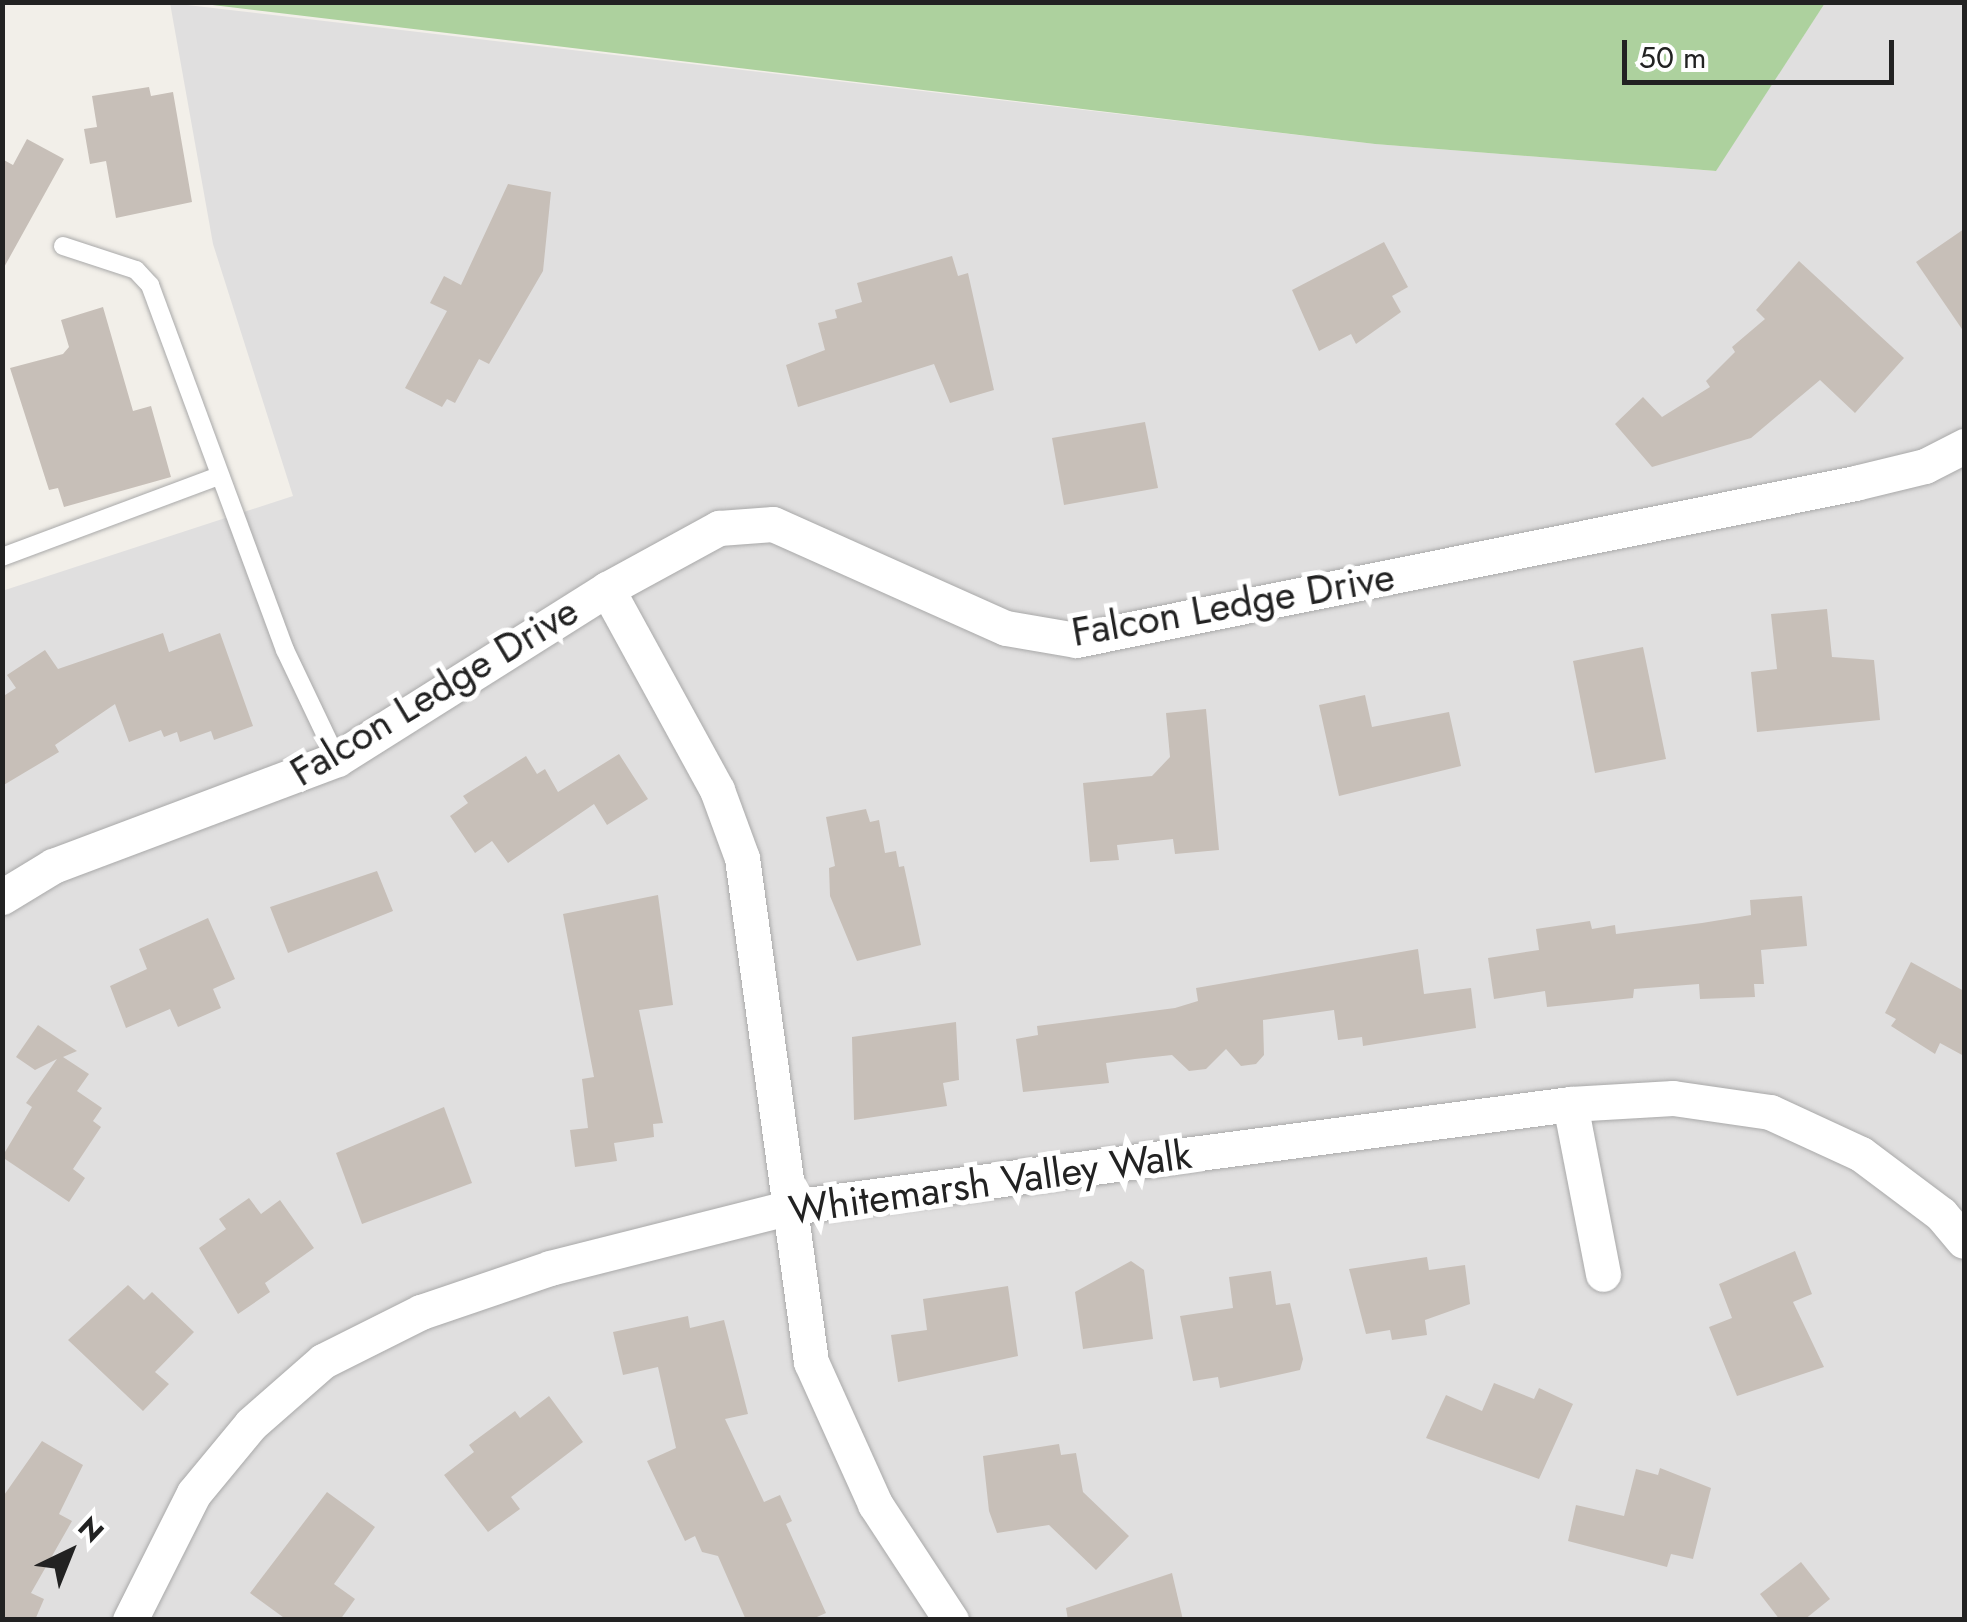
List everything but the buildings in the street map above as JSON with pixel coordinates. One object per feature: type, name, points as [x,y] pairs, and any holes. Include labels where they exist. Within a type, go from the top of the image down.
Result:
[{"type":"street","name":"Falcon Ledge Drive","points":[[2,897],[53,866],[337,759],[607,589],[720,528],[773,524],[1006,628],[1076,640],[1855,483],[1925,466],[1964,446]]},
{"type":"street","points":[[607,589],[717,790],[742,858],[811,1362],[875,1504],[951,1620]]},
{"type":"street","name":"Whitemarsh Valley Walk","points":[[130,1620],[194,1493],[250,1424],[323,1360],[421,1312],[550,1268],[791,1207],[1570,1104],[1673,1098],[1770,1112],[1860,1154],[1941,1214],[1964,1241]]},
{"type":"street","points":[[1570,1104],[1602,1274]]},
{"type":"lane","points":[[63,246],[136,270],[150,284],[285,650],[337,759]]},
{"type":"lane","points":[[2,557],[219,476]]},
{"type":"shaded area","points":[[170,3],[1375,144],[1715,171],[1825,3],[1964,3],[1964,1619],[3,1619],[2,591],[293,496],[213,244]]},
{"type":"green space","points":[[1825,2],[1716,171],[1375,144],[196,3]]}]
